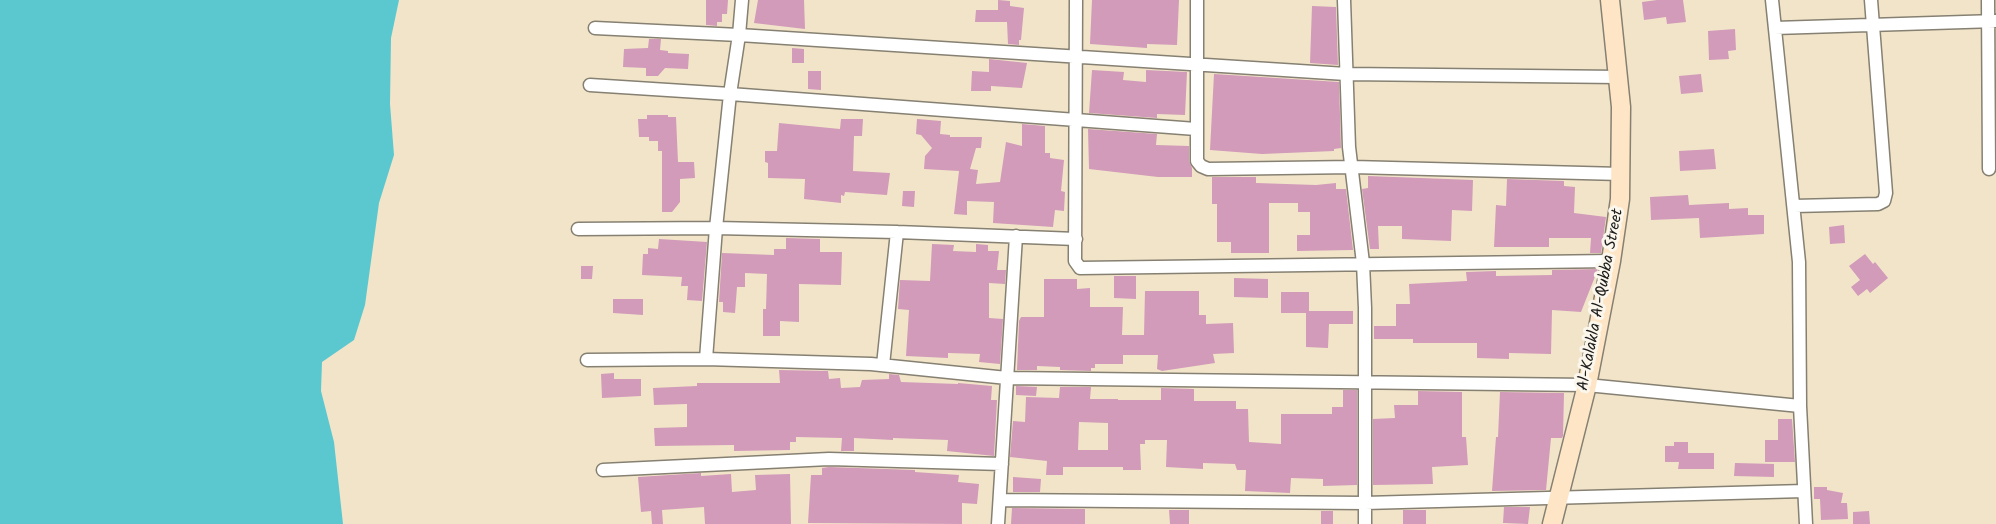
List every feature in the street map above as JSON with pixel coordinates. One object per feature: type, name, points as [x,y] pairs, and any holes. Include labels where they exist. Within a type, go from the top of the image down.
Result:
[{"type":"street","points":[[706,359],[716,228],[742,0]]},
{"type":"street","points":[[1076,0],[1075,261],[1080,268],[1611,261]]},
{"type":"street","points":[[1197,0],[1197,161],[1209,169],[1353,167],[1621,174]]},
{"type":"street","points":[[1344,0],[1349,147],[1363,263],[1365,308],[1365,524]]},
{"type":"street","name":"Al-Kalakla Al-Qubba Street","points":[[1552,524],[1587,385],[1611,261],[1620,200],[1619,77],[1610,0]]},
{"type":"street","points":[[1772,0],[1799,270],[1800,406],[1806,524]]},
{"type":"street","points":[[1794,206],[1878,204],[1884,201],[1886,193],[1871,0]]},
{"type":"street","points":[[1988,0],[1992,21],[1989,169]]},
{"type":"street","points":[[1775,28],[1992,21]]},
{"type":"street","points":[[595,28],[739,35],[1346,74],[1619,77]]},
{"type":"street","points":[[590,85],[1196,129]]},
{"type":"street","points":[[578,229],[716,228],[1076,239]]},
{"type":"street","points":[[883,365],[897,232]]},
{"type":"street","points":[[998,524],[1016,236]]},
{"type":"street","points":[[587,360],[706,359],[883,365],[1007,378],[1587,385],[1800,406]]},
{"type":"street","points":[[603,470],[829,459],[1002,464]]},
{"type":"street","points":[[1000,500],[1365,503],[1804,491]]},
{"type":"water","points":[[0,0],[399,0],[391,38],[390,104],[394,155],[379,203],[365,305],[354,340],[322,362],[321,391],[334,442],[343,524],[0,524]]},
{"type":"building","points":[[706,0],[728,0],[727,14],[722,14],[722,22],[717,22],[717,26],[706,25]]},
{"type":"building","points":[[758,0],[804,0],[805,29],[754,23]]},
{"type":"building","points":[[998,0],[1010,1],[1010,6],[1024,8],[1019,45],[1008,44],[1007,22],[975,22],[976,10],[998,10]]},
{"type":"building","points":[[1092,0],[1179,0],[1177,45],[1147,44],[1147,48],[1090,44]]},
{"type":"building","points":[[1683,0],[1686,22],[1667,24],[1666,17],[1644,20],[1642,2]]},
{"type":"building","points":[[1312,6],[1336,7],[1338,65],[1310,63]]},
{"type":"building","points":[[1735,29],[1736,50],[1728,51],[1729,59],[1709,60],[1708,31]]},
{"type":"building","points":[[649,39],[661,39],[660,50],[668,51],[668,53],[689,54],[688,69],[665,68],[658,76],[646,76],[646,68],[623,67],[624,49],[648,48]]},
{"type":"building","points":[[792,48],[804,49],[804,63],[792,63]]},
{"type":"building","points":[[989,59],[1027,63],[1022,88],[991,86],[991,91],[971,91],[972,71],[989,72]]},
{"type":"building","points":[[1092,70],[1124,72],[1123,80],[1146,82],[1146,70],[1187,72],[1185,115],[1157,114],[1157,118],[1089,113]]},
{"type":"building","points":[[808,71],[821,71],[821,90],[808,89]]},
{"type":"building","points":[[1214,74],[1339,82],[1341,148],[1334,149],[1334,151],[1262,154],[1210,150]]},
{"type":"building","points":[[1701,74],[1703,92],[1681,94],[1679,76]]},
{"type":"building","points":[[647,115],[676,117],[678,162],[694,162],[695,178],[680,179],[680,202],[672,212],[662,212],[662,151],[658,151],[658,141],[649,141],[649,137],[639,137],[638,119],[647,119]]},
{"type":"building","points":[[841,119],[863,119],[862,136],[854,136],[853,171],[890,173],[887,195],[845,192],[844,196],[841,195],[841,203],[804,199],[805,179],[768,178],[765,151],[777,151],[779,123],[840,129]]},
{"type":"building","points":[[917,119],[941,121],[940,134],[950,135],[950,137],[982,137],[981,148],[976,148],[970,169],[978,170],[976,184],[1000,182],[1006,142],[1022,146],[1022,124],[1045,126],[1045,153],[1050,153],[1050,158],[1064,160],[1061,191],[1065,192],[1064,211],[1055,210],[1053,227],[993,223],[994,202],[967,201],[967,215],[954,214],[959,171],[924,169],[925,156],[932,148],[921,135],[916,134]]},
{"type":"building","points":[[1088,129],[1157,134],[1156,145],[1189,146],[1192,177],[1158,177],[1089,169]]},
{"type":"building","points":[[1714,149],[1716,169],[1680,171],[1679,151]]},
{"type":"building","points":[[1368,176],[1473,180],[1472,211],[1452,210],[1451,241],[1402,239],[1402,226],[1378,226],[1379,249],[1370,249],[1362,189],[1368,188]]},
{"type":"building","points":[[1212,177],[1256,177],[1256,183],[1316,185],[1336,183],[1336,189],[1346,189],[1353,250],[1297,251],[1297,235],[1310,235],[1310,212],[1298,212],[1298,203],[1269,203],[1269,253],[1231,253],[1231,242],[1217,242],[1217,204],[1212,204]]},
{"type":"building","points":[[1507,179],[1564,181],[1564,186],[1575,187],[1574,213],[1606,217],[1601,253],[1590,253],[1591,238],[1549,238],[1549,247],[1494,247],[1496,205],[1506,206]]},
{"type":"building","points":[[903,191],[915,191],[914,207],[902,206]]},
{"type":"building","points":[[1688,195],[1689,205],[1729,203],[1729,209],[1748,208],[1748,215],[1764,215],[1764,234],[1700,238],[1699,218],[1651,220],[1650,197]]},
{"type":"building","points":[[1844,225],[1845,243],[1830,244],[1829,227]]},
{"type":"building","points":[[786,238],[820,239],[820,252],[842,252],[841,285],[799,284],[799,322],[780,321],[780,336],[763,336],[767,274],[745,273],[745,287],[737,287],[735,313],[723,312],[723,302],[719,302],[722,253],[774,255],[774,249],[786,249]]},
{"type":"building","points":[[659,239],[707,242],[702,301],[687,300],[688,286],[681,286],[682,277],[642,275],[643,254],[648,254],[648,248],[658,249]]},
{"type":"building","points":[[932,244],[954,245],[953,251],[976,252],[976,244],[988,245],[988,251],[999,251],[997,270],[1006,270],[1005,284],[989,283],[989,318],[1003,319],[1000,364],[979,362],[980,354],[948,353],[948,358],[906,356],[909,310],[898,309],[900,280],[930,281]]},
{"type":"building","points":[[1865,254],[1888,278],[1870,293],[1867,289],[1858,296],[1851,287],[1860,280],[1849,266]]},
{"type":"building","points":[[581,266],[593,266],[592,279],[581,279]]},
{"type":"building","points":[[1598,269],[1581,312],[1552,310],[1551,354],[1509,353],[1509,359],[1477,358],[1477,343],[1413,343],[1413,339],[1374,339],[1374,326],[1396,326],[1396,304],[1410,304],[1409,284],[1467,281],[1466,272],[1496,271],[1496,276],[1552,275],[1552,270]]},
{"type":"building","points":[[1114,276],[1136,276],[1136,299],[1114,298]]},
{"type":"building","points":[[1234,278],[1268,279],[1268,298],[1234,297]]},
{"type":"building","points":[[1044,279],[1077,279],[1077,289],[1090,288],[1090,307],[1123,307],[1122,335],[1144,335],[1145,291],[1199,291],[1199,315],[1206,315],[1206,324],[1233,323],[1234,353],[1213,354],[1215,363],[1162,371],[1157,369],[1158,355],[1123,355],[1123,364],[1095,364],[1095,368],[1091,368],[1091,371],[1060,370],[1060,367],[1037,366],[1037,370],[1017,370],[1019,321],[1021,317],[1044,317]]},
{"type":"building","points":[[1281,292],[1309,292],[1309,311],[1353,311],[1353,324],[1329,324],[1328,348],[1306,347],[1306,313],[1281,313]]},
{"type":"building","points":[[613,299],[643,299],[643,315],[613,313]]},
{"type":"building","points":[[779,370],[828,371],[829,379],[840,378],[841,388],[860,387],[862,380],[889,379],[889,374],[899,375],[901,382],[992,386],[991,400],[997,400],[994,456],[947,451],[948,440],[893,438],[893,440],[854,438],[854,451],[841,451],[842,438],[796,437],[796,442],[790,442],[790,450],[734,451],[734,445],[655,446],[654,428],[687,427],[687,404],[654,405],[653,388],[697,386],[697,383],[780,383]]},
{"type":"building","points":[[614,373],[614,379],[641,379],[641,396],[602,398],[601,374]]},
{"type":"building","points":[[1016,386],[1037,387],[1036,396],[1016,395]]},
{"type":"building","points":[[1060,387],[1091,387],[1090,399],[1118,400],[1161,400],[1161,388],[1194,389],[1194,401],[1236,401],[1236,409],[1248,409],[1249,442],[1281,444],[1281,414],[1332,414],[1332,407],[1343,407],[1343,390],[1357,390],[1357,485],[1323,486],[1323,479],[1291,478],[1290,493],[1245,491],[1246,470],[1237,470],[1235,464],[1203,463],[1203,469],[1166,467],[1167,440],[1145,440],[1145,444],[1140,444],[1141,470],[1123,470],[1123,467],[1063,467],[1063,475],[1046,475],[1047,461],[1010,457],[1013,421],[1025,422],[1026,397],[1059,398]],"holes":[[[1079,422],[1108,423],[1108,450],[1078,450]]]},
{"type":"building","points":[[1418,391],[1462,392],[1462,437],[1466,437],[1468,465],[1432,467],[1433,484],[1373,485],[1373,419],[1395,418],[1394,405],[1418,405]]},
{"type":"building","points":[[1500,392],[1564,393],[1563,436],[1562,438],[1551,438],[1546,490],[1492,491]]},
{"type":"building","points":[[1778,419],[1792,419],[1795,462],[1765,462],[1765,440],[1778,440]]},
{"type":"building","points":[[1674,442],[1688,442],[1688,453],[1714,453],[1714,469],[1678,469],[1679,462],[1665,462],[1665,446],[1674,446]]},
{"type":"building","points":[[1735,463],[1774,464],[1774,477],[1734,476]]},
{"type":"building","points":[[822,468],[915,470],[915,472],[959,475],[958,482],[979,484],[977,504],[962,503],[962,524],[808,523],[811,475],[822,475]]},
{"type":"building","points":[[701,473],[701,476],[731,474],[732,492],[756,490],[755,475],[790,474],[791,524],[705,524],[704,507],[662,510],[663,524],[652,524],[651,511],[641,512],[638,477]]},
{"type":"building","points":[[1013,477],[1041,479],[1040,492],[1013,492]]},
{"type":"building","points":[[1814,487],[1827,487],[1827,490],[1843,493],[1841,503],[1847,503],[1848,519],[1821,520],[1820,499],[1814,499]]},
{"type":"building","points":[[1504,507],[1530,507],[1528,524],[1503,523]]},
{"type":"building","points":[[1012,508],[1085,509],[1085,524],[1011,524]]},
{"type":"building","points":[[1169,510],[1189,510],[1189,524],[1170,524]]},
{"type":"building","points":[[1403,510],[1426,510],[1426,524],[1403,524]]},
{"type":"building","points":[[1321,511],[1333,511],[1333,524],[1321,524]]},
{"type":"building","points":[[1869,511],[1870,524],[1853,524],[1853,512]]}]
